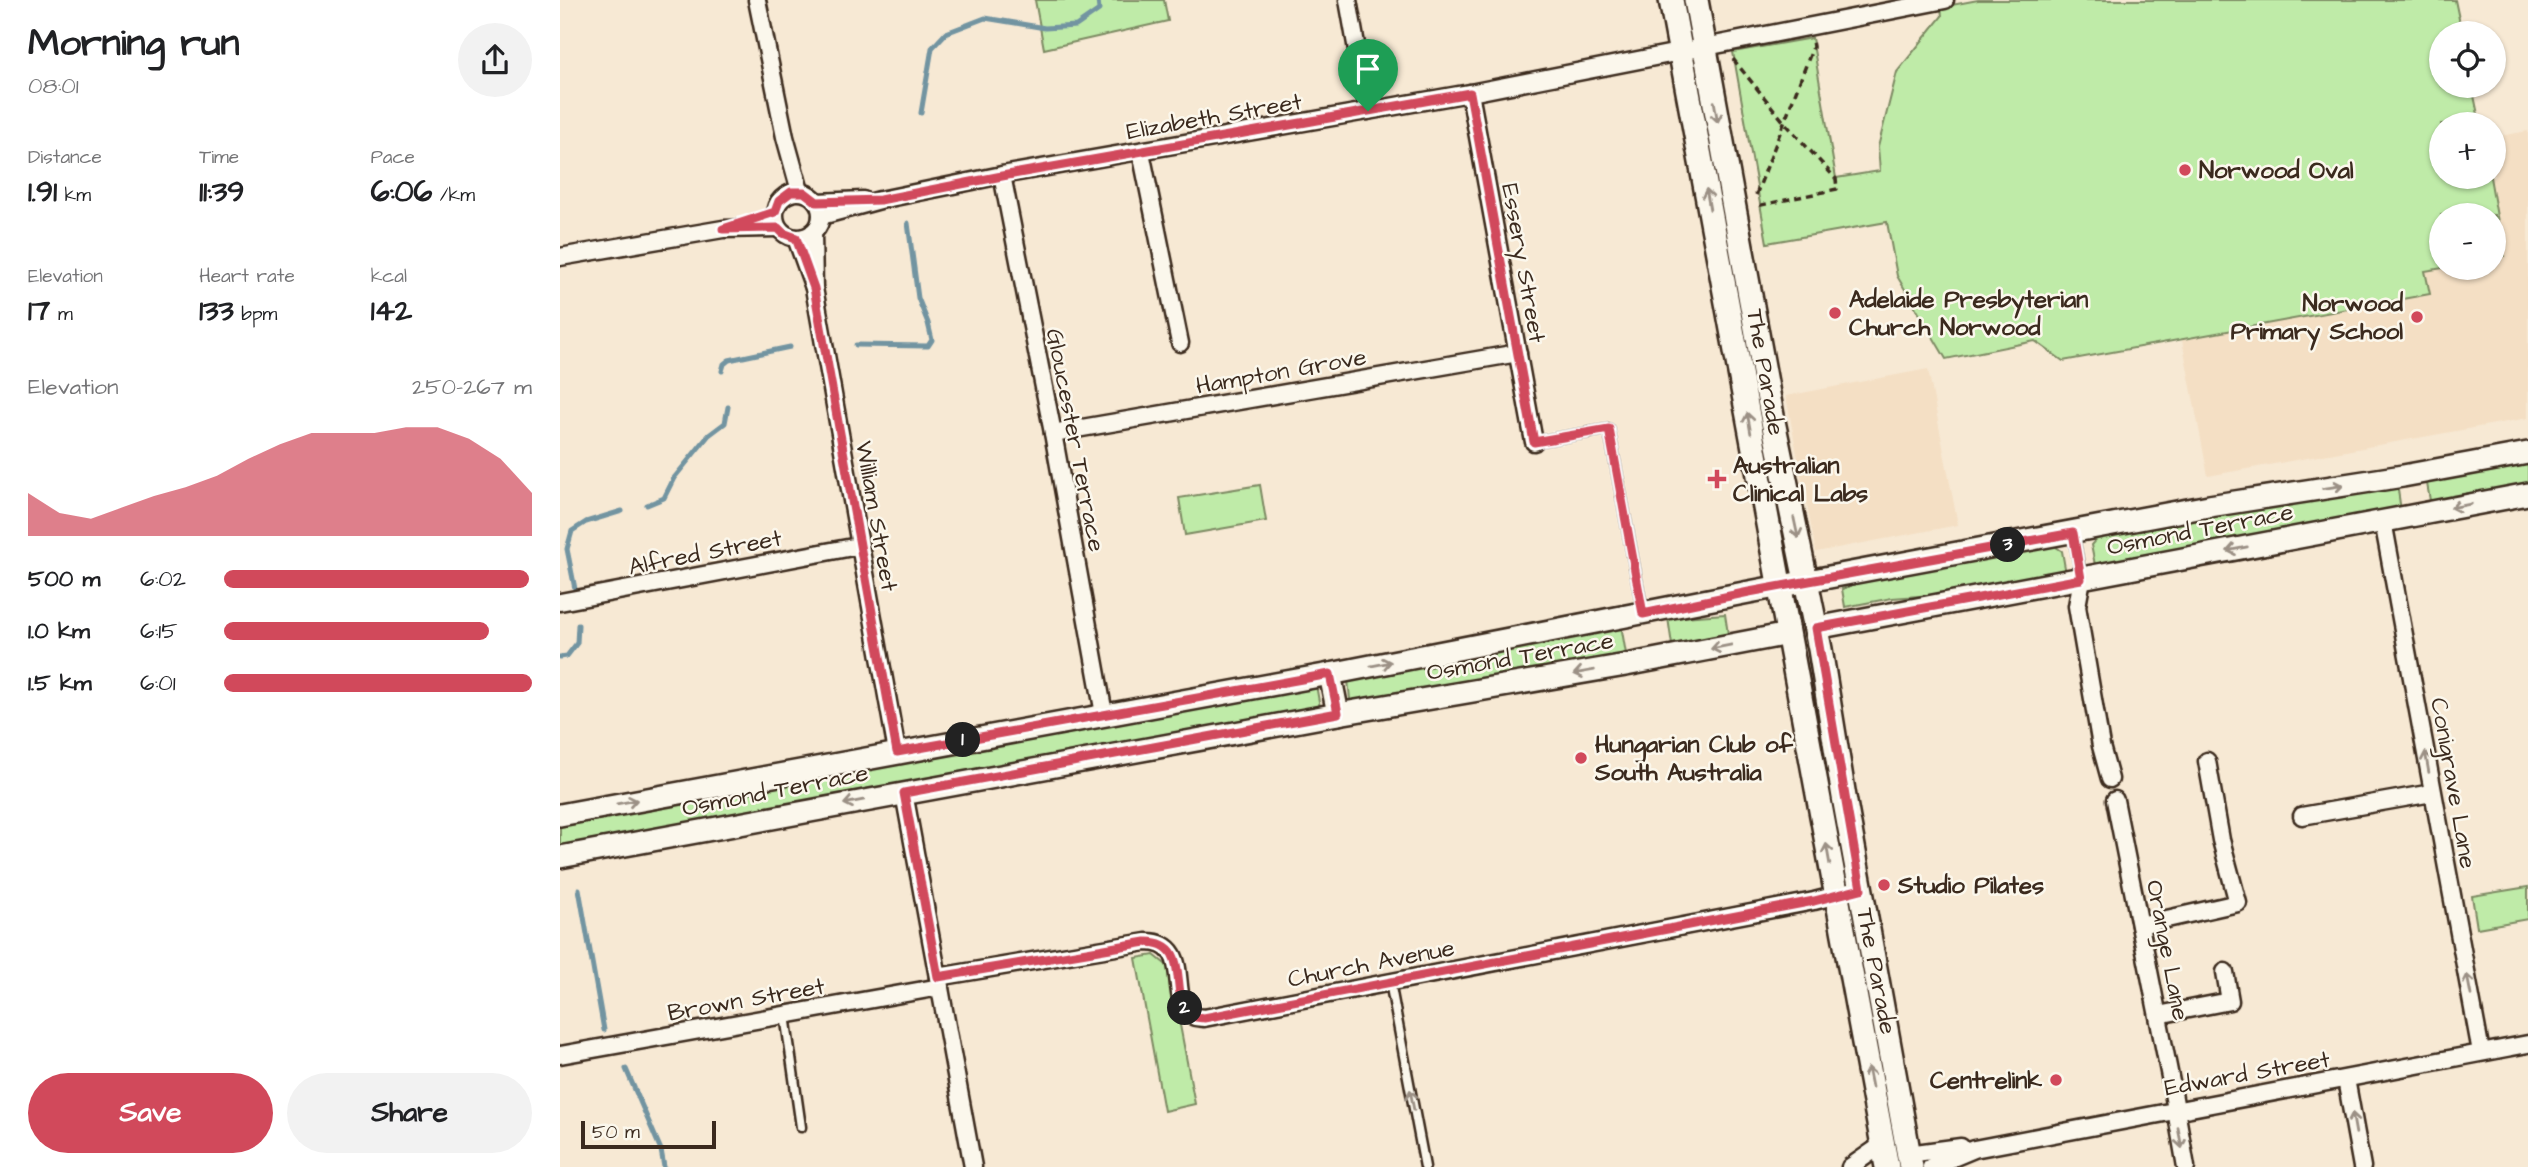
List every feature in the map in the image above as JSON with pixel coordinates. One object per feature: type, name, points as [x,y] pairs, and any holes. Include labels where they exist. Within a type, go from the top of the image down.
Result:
[{"type":"main road","name":"The Parade","points":[[1671,0],[1887,1167]]},
{"type":"main road","name":"The Parade","points":[[1696,0],[1752,308],[1816,628],[1910,1160]]},
{"type":"main road","points":[[1729,312],[1752,308]]},
{"type":"main road","name":"Osmond Terrace","points":[[1788,634],[1816,628]]},
{"type":"main road","points":[[1887,1167],[1910,1160]]},
{"type":"street","points":[[757,0],[785,137],[793,193]]},
{"type":"street","points":[[1348,0],[1368,111]]},
{"type":"street","name":"Elizabeth Street","points":[[819,209],[1470,93],[1938,1]]},
{"type":"street","name":"Essery Street","points":[[1470,93],[1534,442]]},
{"type":"street","points":[[1141,152],[1180,343]]},
{"type":"street","name":"Gloucester Terrace","points":[[1002,176],[1053,433],[1104,714]]},
{"type":"street","points":[[793,193],[809,194],[819,209],[819,223],[813,232],[805,237],[796,238],[783,233],[776,220],[779,201],[793,193]]},
{"type":"street","points":[[560,257],[776,220]]},
{"type":"street","name":"William Street","points":[[813,232],[814,288],[897,752]]},
{"type":"street","name":"William Street","points":[[796,238],[814,288]]},
{"type":"street","name":"Hampton Grove","points":[[1053,433],[1518,353]]},
{"type":"street","name":"Osmond Terrace","points":[[560,815],[1330,674],[2209,506],[2392,478],[2528,453]]},
{"type":"street","name":"Osmond Terrace","points":[[1816,628],[2528,494]]},
{"type":"street","name":"Conigrave Lane","points":[[2383,521],[2481,1052]]},
{"type":"street","name":"Alfred Street","points":[[560,602],[859,546]]},
{"type":"street","points":[[2081,579],[2077,606],[2101,746],[2110,779]]},
{"type":"street","name":"Osmond Terrace","points":[[560,857],[1338,713],[1626,665],[1788,634]]},
{"type":"street","points":[[1330,674],[1338,713]]},
{"type":"street","points":[[2140,925],[2238,903],[2221,840],[2207,761]]},
{"type":"street","points":[[904,793],[974,1167]]},
{"type":"street","points":[[2302,816],[2432,793]]},
{"type":"street","name":"Orange Lane","points":[[2115,800],[2186,1167]]},
{"type":"street","name":"Church Avenue","points":[[939,982],[1146,942],[1158,942],[1168,949],[1176,961],[1184,1006],[1193,1016],[1204,1018],[1814,901],[1861,889]]},
{"type":"street","points":[[2158,1015],[2230,1001],[2225,972]]},
{"type":"street","name":"Brown Street","points":[[560,1055],[785,1015],[939,982]]},
{"type":"street","name":"Edward Street","points":[[1931,1167],[1974,1149],[2528,1044]]},
{"type":"street","points":[[2346,1079],[2362,1167]]},
{"type":"street","points":[[1850,1167],[1883,1144]]},
{"type":"street","name":"Edward Street","points":[[1910,1160],[1956,1147],[1974,1149]]},
{"type":"lane","points":[[1534,442],[1609,429],[1643,614]]},
{"type":"lane","points":[[2073,533],[2081,579]]},
{"type":"lane","points":[[1390,982],[1425,1167]]},
{"type":"lane","points":[[785,1015],[801,1127]]},
{"type":"path","points":[[1756,195],[1813,47],[1812,38]]},
{"type":"path","points":[[1730,54],[1785,123],[1836,178],[1837,189],[1757,206]]},
{"type":"shaded area","name":"Norwood Primary School","points":[[2528,131],[2528,418],[2208,476],[2182,340],[2429,294],[2425,271],[2429,270],[2429,280],[2506,280],[2506,203],[2495,203],[2492,189],[2506,189],[2506,135]]},
{"type":"shaded area","points":[[1928,369],[1958,525],[1816,552],[1786,396]]},
{"type":"green space","points":[[1035,0],[1164,0],[1168,21],[1044,49]]},
{"type":"green space","name":"Norwood Oval","points":[[1978,0],[2455,0],[2459,21],[2429,21],[2429,98],[2475,98],[2477,112],[2429,112],[2429,189],[2492,189],[2495,203],[2429,203],[2429,270],[2425,271],[2430,294],[2063,361],[2035,341],[1946,359],[1897,276],[1887,222],[1767,243],[1733,52],[1812,38],[1836,178],[1880,171],[1878,147],[1897,72],[1942,16],[1941,7]]},
{"type":"green space","points":[[2528,459],[2528,488],[2431,506],[2426,478]]},
{"type":"green space","points":[[2397,483],[2401,511],[2095,565],[2091,545],[2098,537]]},
{"type":"green space","points":[[1260,485],[1266,521],[1185,535],[1179,498]]},
{"type":"green space","points":[[2053,545],[2062,551],[2065,568],[2063,572],[1960,593],[1892,598],[1845,607],[1842,589],[1858,583]]},
{"type":"green space","points":[[1725,614],[1728,634],[1672,645],[1668,618]]},
{"type":"green space","points":[[1621,625],[1626,654],[1395,697],[1352,702],[1350,699],[1348,680]]},
{"type":"green space","points":[[1316,685],[1320,707],[560,851],[560,822]]},
{"type":"green space","points":[[2528,887],[2528,919],[2477,928],[2472,896]]},
{"type":"green space","points":[[1154,955],[1169,967],[1195,1104],[1164,1111],[1136,958]]},
{"type":"waterway","points":[[921,113],[932,48],[946,33],[985,18],[1045,28],[1076,26],[1099,10],[1098,0]]},
{"type":"waterway","points":[[856,345],[928,346],[932,340],[918,298],[908,223]]},
{"type":"waterway","points":[[722,371],[729,360],[790,347]]},
{"type":"waterway","points":[[647,505],[664,498],[674,478],[709,435],[725,423],[728,407]]},
{"type":"waterway","points":[[576,594],[567,549],[572,531],[586,522],[622,511]]},
{"type":"waterway","points":[[560,657],[567,656],[577,643],[578,625]]},
{"type":"waterway","points":[[579,889],[604,1030]]},
{"type":"waterway","points":[[626,1069],[661,1150],[664,1167]]},
{"type":"place","name":"Norwood Oval","points":[[2185,170]]},
{"type":"place","name":"Adelaide Presbyterian Church Norwood","points":[[1835,313]]},
{"type":"place","name":"Norwood Primary School","points":[[2417,317]]},
{"type":"place","name":"Australian Clinical Labs","points":[[1717,479]]},
{"type":"place","name":"Hungarian Club of South Australia","points":[[1581,758]]},
{"type":"place","name":"Studio Pilates","points":[[1884,885]]},
{"type":"place","name":"Centrelink","points":[[2056,1080]]},
{"type":"route","points":[[1470,93],[1534,442],[1609,429],[1643,614],[2073,533],[2081,579],[1816,628],[1861,889],[1814,901],[1204,1018],[1193,1016],[1184,1006],[1176,961],[1168,949],[1158,942],[938,977],[904,793],[1338,713],[1330,674],[897,752],[814,288],[796,238],[778,228],[723,229],[775,212],[779,201],[791,192],[804,192],[817,202],[880,200],[1368,111],[1470,93]]}]
